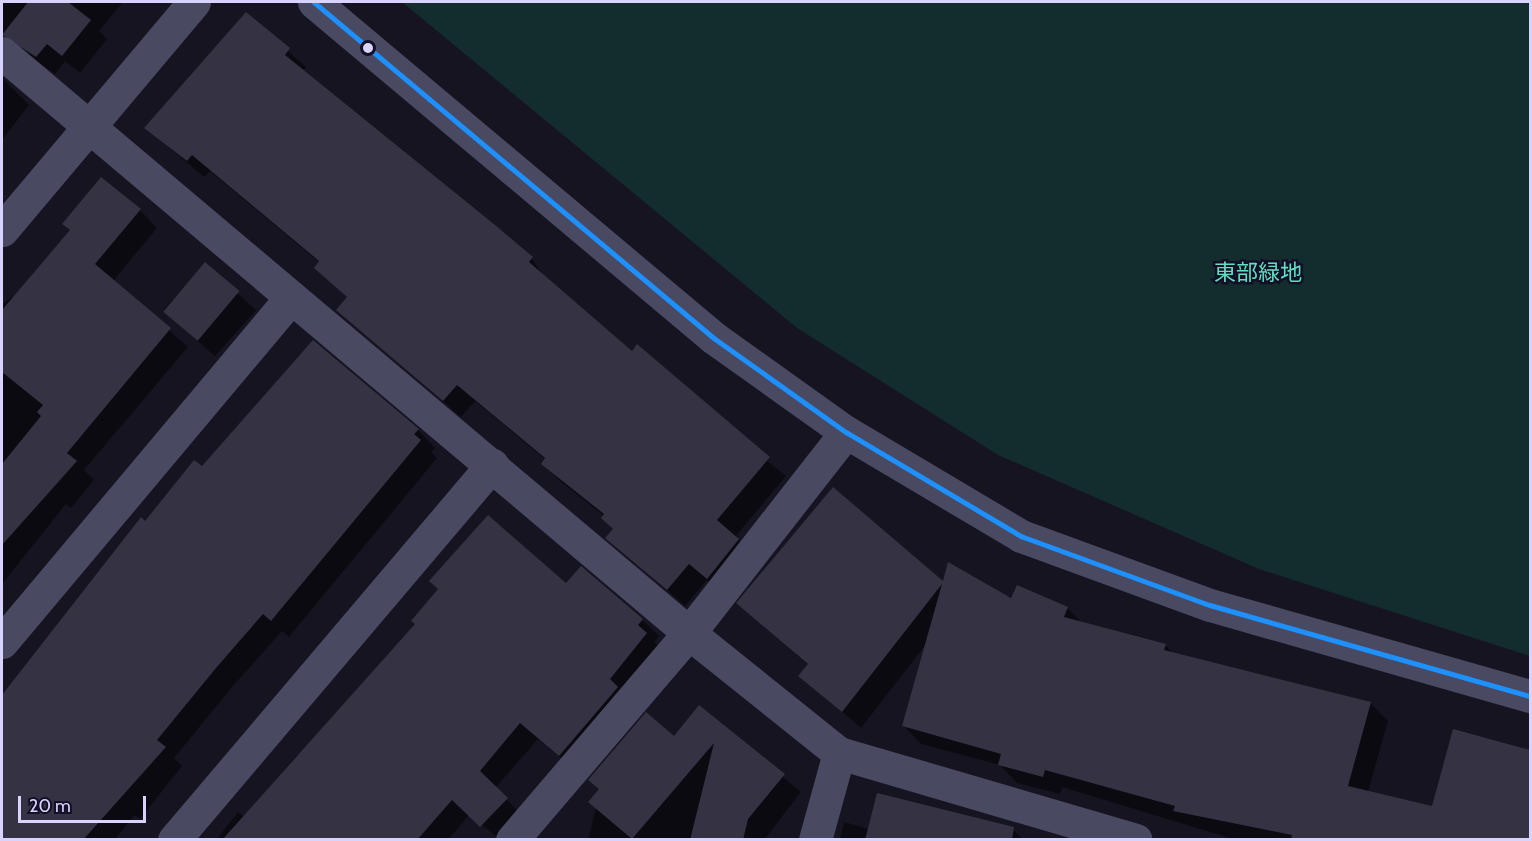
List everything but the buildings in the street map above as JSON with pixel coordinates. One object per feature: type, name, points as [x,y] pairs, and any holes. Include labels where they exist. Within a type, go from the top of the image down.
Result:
[{"type":"street","points":[[2,230],[194,2]]},
{"type":"street","points":[[314,2],[714,338],[846,432],[1021,536],[1210,605],[1530,696]]},
{"type":"street","points":[[2,52],[689,633],[839,753],[1080,832],[1136,840]]},
{"type":"street","points":[[2,642],[291,297]]},
{"type":"street","points":[[512,840],[689,633],[846,432]]},
{"type":"street","points":[[174,840],[492,465]]},
{"type":"street","points":[[814,840],[839,753]]},
{"type":"green space","name":"東部緑地","points":[[402,2],[1530,2],[1530,656],[1259,569],[998,455],[797,328]]},
{"type":"transit line","points":[[314,2],[714,338],[846,432],[1021,536],[1210,605],[1530,696]]}]
